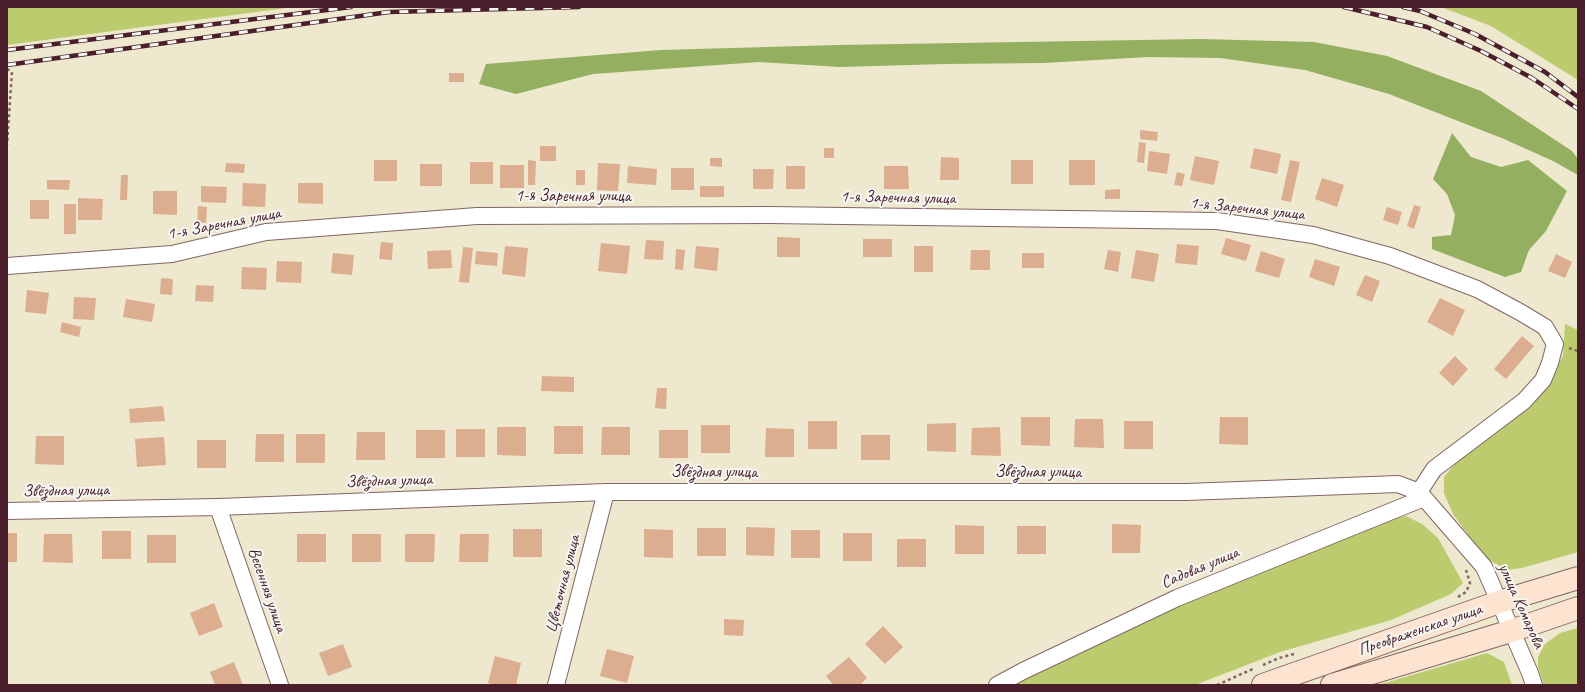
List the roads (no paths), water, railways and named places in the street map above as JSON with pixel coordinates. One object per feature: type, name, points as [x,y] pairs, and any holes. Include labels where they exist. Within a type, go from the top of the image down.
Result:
[{"type":"main road","name":"Преображенская улица","points":[[1263,685],[1499,602],[1578,578]]},
{"type":"main road","name":"Преображенская улица","points":[[1332,685],[1512,631],[1578,608]]},
{"type":"street","name":"1-я Заречная улица","points":[[7,266],[172,254],[266,232],[477,216],[769,215],[1217,221],[1313,235],[1390,256],[1477,289],[1545,327],[1555,344],[1550,363],[1543,380],[1524,401],[1434,469],[1421,495]]},
{"type":"street","name":"Звёздная улица","points":[[7,511],[218,507],[606,492],[1186,492],[1398,484],[1421,495]]},
{"type":"street","name":"Цветочная улица","points":[[556,685],[606,492]]},
{"type":"street","name":"улица Комарова","points":[[1421,495],[1484,568],[1534,685]]},
{"type":"street","name":"Садовая улица","points":[[997,685],[1177,598],[1421,495]]},
{"type":"street","name":"Весенняя улица","points":[[218,507],[280,685]]},
{"type":"railway","points":[[7,50],[351,7]]},
{"type":"railway","points":[[7,65],[389,12],[579,7]]},
{"type":"railway","points":[[1344,7],[1427,27],[1481,51],[1532,78],[1578,109]]},
{"type":"railway","points":[[1403,7],[1420,11],[1475,34],[1545,72],[1578,97]]}]
